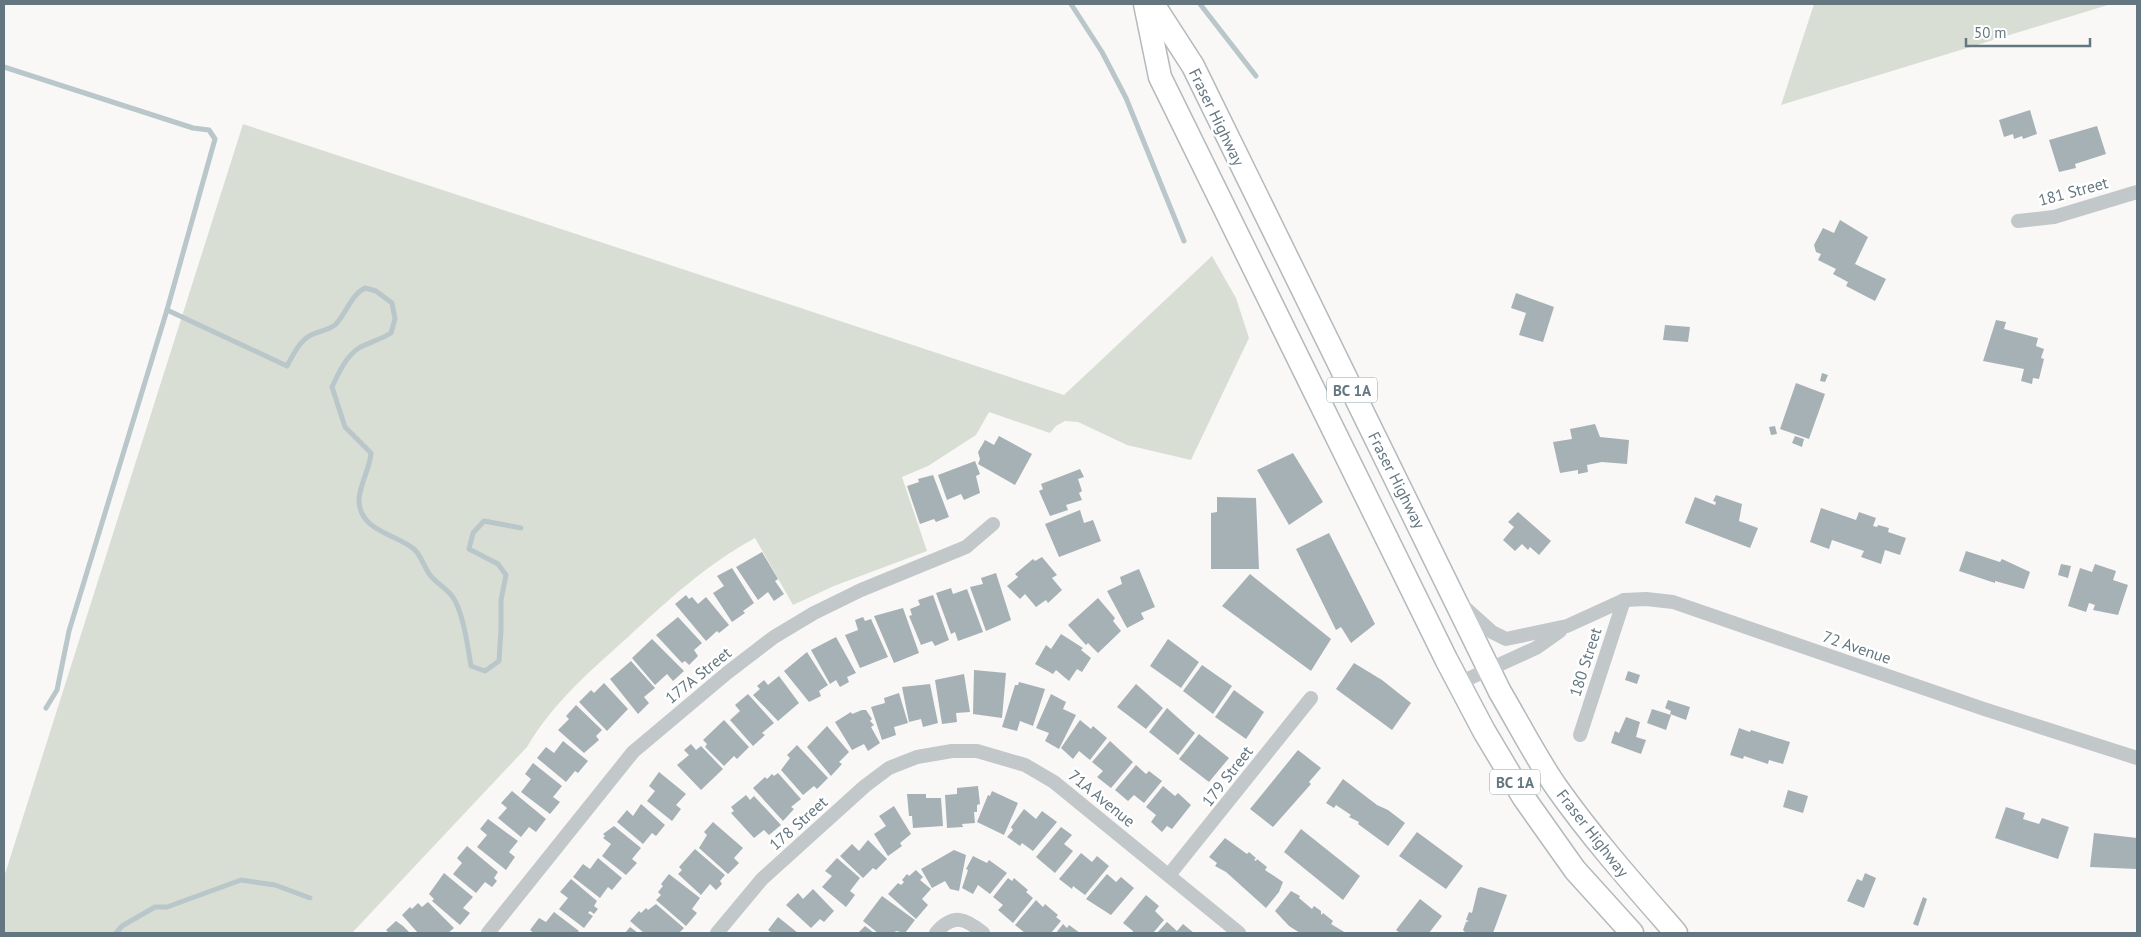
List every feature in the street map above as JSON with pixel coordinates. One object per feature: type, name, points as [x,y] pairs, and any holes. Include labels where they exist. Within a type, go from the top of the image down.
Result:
[{"type":"main road","name":"Fraser Highway","points":[[1145,4],[1160,77],[1458,683],[1524,798],[1575,870],[1632,933]]},
{"type":"main road","name":"Fraser Highway","points":[[1153,4],[1193,66],[1500,692],[1556,786],[1613,862],[1676,933]]},
{"type":"street","name":"181 Street","points":[[2018,221],[2054,217],[2137,192]]},
{"type":"street","name":"177A Street","points":[[488,933],[619,767],[647,738],[774,637],[814,613],[860,590],[966,547],[993,524]]},
{"type":"street","name":"72 Avenue","points":[[1458,683],[1536,648],[1567,626],[1624,600],[1646,599],[1672,602],[1984,709],[2137,758]]},
{"type":"street","name":"180 Street","points":[[1580,735],[1624,600]]},
{"type":"street","name":"72 Avenue","points":[[1457,601],[1492,632],[1506,639],[1567,626]]},
{"type":"street","name":"179 Street","points":[[1169,875],[1311,698]]},
{"type":"street","name":"71A Avenue","points":[[917,757],[952,751],[977,751],[1026,765],[1054,782],[1239,933]]},
{"type":"street","name":"178 Street","points":[[717,933],[762,879],[865,786],[888,768],[917,757]]},
{"type":"street","points":[[936,933],[946,923],[955,919],[967,921],[983,933]]},
{"type":"shaded area","points":[[1814,4],[2111,4],[1781,105]]},
{"type":"shaded area","points":[[243,124],[1064,395],[1212,256],[1236,298],[1249,338],[1191,460],[1127,445],[1078,422],[1065,421],[1056,426],[1050,433],[989,412],[976,435],[928,466],[902,477],[927,551],[834,586],[793,605],[755,538],[720,559],[672,597],[572,689],[548,716],[527,747],[352,933],[4,933],[4,877]]},
{"type":"building","points":[[2030,110],[2037,134],[2023,139],[2022,136],[2014,139],[2013,134],[2004,137],[1999,120]]},
{"type":"building","points":[[2097,126],[2106,154],[2075,164],[2076,168],[2059,172],[2049,140]]},
{"type":"building","points":[[1840,220],[1868,237],[1855,264],[1886,279],[1875,301],[1846,286],[1848,282],[1833,274],[1836,269],[1818,260],[1821,254],[1816,252],[1814,245],[1823,228],[1834,233]]},
{"type":"building","points":[[1516,293],[1554,307],[1543,342],[1519,335],[1526,313],[1511,308]]},
{"type":"building","points":[[1996,320],[2006,322],[2004,329],[2038,338],[2036,346],[2044,349],[2041,358],[2044,359],[2039,379],[2033,378],[2032,384],[2021,381],[2024,369],[1983,361]]},
{"type":"building","points":[[1665,325],[1690,327],[1688,342],[1663,340]]},
{"type":"building","points":[[1822,373],[1828,375],[1825,382],[1820,381]]},
{"type":"building","points":[[1796,383],[1825,394],[1809,439],[1780,429]]},
{"type":"building","points":[[1595,424],[1600,437],[1629,440],[1627,464],[1602,462],[1587,465],[1588,472],[1578,474],[1578,470],[1560,473],[1553,442],[1572,439],[1570,429]]},
{"type":"building","points":[[1775,426],[1777,434],[1771,435],[1769,427]]},
{"type":"building","points":[[999,436],[1032,454],[1015,485],[978,464],[980,459],[978,452],[985,440],[994,445]]},
{"type":"building","points":[[1795,436],[1804,439],[1802,447],[1792,443]]},
{"type":"building","points":[[1293,453],[1323,502],[1289,525],[1257,470]]},
{"type":"building","points":[[975,461],[980,474],[976,476],[980,493],[964,500],[961,494],[947,500],[938,475]]},
{"type":"building","points":[[1080,469],[1084,477],[1078,479],[1082,491],[1079,493],[1082,500],[1066,505],[1068,510],[1050,516],[1039,491],[1043,489],[1041,484]]},
{"type":"building","points":[[933,475],[949,517],[936,522],[934,519],[920,524],[907,486],[919,482],[918,479]]},
{"type":"building","points":[[1716,495],[1742,504],[1739,521],[1758,528],[1750,548],[1685,523],[1695,497],[1715,505],[1716,502],[1713,501]]},
{"type":"building","points":[[1217,497],[1256,498],[1259,569],[1211,569],[1211,513],[1217,512]]},
{"type":"building","points":[[1821,508],[1856,520],[1859,512],[1876,518],[1873,526],[1877,527],[1878,525],[1889,528],[1888,532],[1906,538],[1900,555],[1885,550],[1881,564],[1861,557],[1864,551],[1832,540],[1829,549],[1810,542]]},
{"type":"building","points":[[1080,510],[1084,523],[1093,520],[1101,541],[1059,557],[1045,524]]},
{"type":"building","points":[[1518,512],[1551,541],[1539,555],[1530,547],[1528,550],[1522,544],[1515,551],[1503,540],[1514,527],[1508,522]]},
{"type":"building","points":[[1329,533],[1375,624],[1351,643],[1341,627],[1336,630],[1296,549]]},
{"type":"building","points":[[1966,551],[2000,562],[2002,559],[2030,572],[2024,589],[1995,581],[1995,583],[1959,571]]},
{"type":"building","points":[[762,552],[778,579],[775,581],[784,594],[774,601],[768,592],[758,600],[736,567]]},
{"type":"building","points":[[1042,557],[1057,575],[1052,578],[1062,590],[1048,603],[1046,600],[1036,607],[1025,594],[1020,599],[1007,586],[1018,577],[1015,574],[1033,559],[1035,561]]},
{"type":"building","points":[[2061,564],[2071,566],[2068,578],[2058,575]]},
{"type":"building","points":[[2095,564],[2116,571],[2113,580],[2128,585],[2118,615],[2093,610],[2095,605],[2089,603],[2086,612],[2068,606],[2080,568],[2092,572]]},
{"type":"building","points":[[732,568],[754,603],[743,611],[745,613],[732,622],[713,593],[724,586],[717,576]]},
{"type":"building","points":[[1139,569],[1155,607],[1141,613],[1144,619],[1127,628],[1107,591],[1122,584],[1120,577]]},
{"type":"building","points":[[996,573],[1011,620],[986,631],[970,587],[983,584],[981,578]]},
{"type":"building","points":[[1250,574],[1331,639],[1311,671],[1222,606]]},
{"type":"building","points":[[951,588],[953,594],[967,589],[983,632],[958,641],[955,632],[951,634],[936,593]]},
{"type":"building","points":[[686,595],[689,599],[692,597],[698,604],[706,597],[729,625],[719,633],[717,631],[706,641],[675,604]]},
{"type":"building","points":[[933,595],[949,640],[935,646],[932,641],[921,645],[909,616],[912,615],[910,609],[920,605],[918,600]]},
{"type":"building","points":[[1098,598],[1115,618],[1113,621],[1121,631],[1098,653],[1088,643],[1086,645],[1068,625]]},
{"type":"building","points":[[903,608],[919,653],[894,663],[874,616]]},
{"type":"building","points":[[678,617],[702,643],[694,650],[698,656],[689,665],[685,661],[682,663],[656,635]]},
{"type":"building","points":[[863,617],[865,621],[871,619],[888,657],[860,668],[845,635],[858,630],[855,620]]},
{"type":"building","points":[[1061,634],[1083,648],[1081,650],[1091,658],[1082,672],[1077,669],[1069,681],[1056,670],[1053,674],[1035,664],[1046,645],[1051,649]]},
{"type":"building","points":[[836,637],[856,673],[847,677],[849,682],[840,687],[836,680],[830,684],[811,650]]},
{"type":"building","points":[[652,639],[684,671],[673,681],[667,674],[655,685],[632,658]]},
{"type":"building","points":[[1168,639],[1199,662],[1181,688],[1150,666]]},
{"type":"building","points":[[807,652],[828,685],[819,691],[821,696],[809,702],[784,671]]},
{"type":"building","points":[[631,661],[655,688],[644,697],[649,703],[638,714],[610,679]]},
{"type":"building","points":[[1354,663],[1382,680],[1411,703],[1392,730],[1336,689]]},
{"type":"building","points":[[1202,665],[1232,686],[1213,714],[1183,691]]},
{"type":"building","points":[[974,670],[1006,673],[1002,718],[973,714]]},
{"type":"building","points":[[1628,671],[1640,675],[1637,684],[1625,680]]},
{"type":"building","points":[[964,674],[970,712],[956,713],[957,722],[942,724],[935,680]]},
{"type":"building","points":[[779,676],[799,703],[778,721],[753,695],[760,689],[757,686],[764,680],[768,685]]},
{"type":"building","points":[[1019,682],[1045,689],[1033,726],[1020,721],[1017,731],[1002,727],[1015,685],[1018,685]]},
{"type":"building","points":[[604,683],[628,709],[607,731],[579,702],[591,690],[594,693]]},
{"type":"building","points":[[930,684],[938,723],[923,727],[921,719],[909,722],[902,687]]},
{"type":"building","points":[[1136,684],[1163,708],[1146,729],[1117,707]]},
{"type":"building","points":[[1234,690],[1264,712],[1246,739],[1215,717]]},
{"type":"building","points":[[899,693],[908,723],[894,727],[896,735],[882,740],[871,707],[885,703],[884,698]]},
{"type":"building","points":[[748,694],[774,723],[762,733],[765,735],[753,746],[730,720],[740,711],[735,705]]},
{"type":"building","points":[[1051,694],[1066,702],[1063,709],[1076,715],[1059,749],[1045,741],[1049,733],[1036,728]]},
{"type":"building","points":[[1668,700],[1690,707],[1686,720],[1670,714],[1671,711],[1665,708]]},
{"type":"building","points":[[576,705],[602,730],[596,736],[599,740],[584,753],[558,730],[569,719],[566,716]]},
{"type":"building","points":[[1167,708],[1195,733],[1178,755],[1149,732]]},
{"type":"building","points":[[1652,709],[1671,715],[1666,730],[1647,723]]},
{"type":"building","points":[[866,710],[872,719],[870,721],[874,725],[871,727],[880,743],[868,751],[864,744],[852,750],[835,722],[851,712],[852,714]]},
{"type":"building","points":[[1626,717],[1640,722],[1636,737],[1646,740],[1641,754],[1611,743],[1615,731],[1619,733]]},
{"type":"building","points":[[724,720],[749,747],[737,759],[734,756],[724,766],[705,747],[707,744],[703,740]]},
{"type":"building","points":[[1080,720],[1091,729],[1093,726],[1107,738],[1090,760],[1079,751],[1073,759],[1061,748]]},
{"type":"building","points":[[827,726],[849,752],[839,762],[842,764],[831,776],[807,747]]},
{"type":"building","points":[[1739,728],[1790,742],[1783,764],[1769,760],[1768,764],[1744,756],[1743,759],[1730,755]]},
{"type":"building","points":[[1199,734],[1229,758],[1209,782],[1179,759]]},
{"type":"building","points":[[563,741],[588,761],[578,773],[575,771],[566,782],[537,758],[546,747],[554,753]]},
{"type":"building","points":[[1110,741],[1133,762],[1111,788],[1097,777],[1103,771],[1092,762]]},
{"type":"building","points":[[691,744],[696,750],[701,746],[723,769],[701,790],[677,765],[689,755],[684,750]]},
{"type":"building","points":[[797,745],[828,778],[817,789],[814,786],[803,795],[781,770],[790,758],[787,755]]},
{"type":"building","points":[[1298,750],[1321,768],[1309,782],[1311,784],[1273,827],[1250,809]]},
{"type":"building","points":[[533,763],[562,786],[553,797],[560,802],[550,814],[521,792],[531,779],[525,774]]},
{"type":"building","points":[[1136,765],[1146,774],[1149,771],[1162,781],[1144,803],[1134,795],[1128,801],[1115,790]]},
{"type":"building","points":[[659,772],[686,794],[676,805],[681,809],[672,821],[647,801],[655,791],[649,786]]},
{"type":"building","points":[[778,773],[801,799],[791,807],[794,809],[783,821],[753,788],[765,777],[767,779],[772,774],[774,776]]},
{"type":"building","points":[[1343,779],[1377,805],[1388,810],[1405,823],[1388,846],[1358,824],[1359,822],[1349,817],[1351,815],[1336,805],[1334,808],[1326,803]]},
{"type":"building","points":[[978,786],[980,804],[977,805],[977,812],[974,812],[975,823],[962,824],[963,827],[947,828],[945,795],[957,794],[957,788]]},
{"type":"building","points":[[1163,786],[1175,796],[1178,793],[1191,805],[1172,829],[1167,826],[1162,832],[1151,822],[1156,815],[1146,807]]},
{"type":"building","points":[[1788,790],[1808,796],[1803,813],[1783,807]]},
{"type":"building","points":[[512,791],[546,819],[536,832],[529,827],[521,837],[498,818],[507,808],[501,803]]},
{"type":"building","points":[[992,791],[1018,803],[1004,835],[977,822],[988,795],[990,796]]},
{"type":"building","points":[[907,794],[926,794],[926,798],[941,798],[943,826],[913,828],[912,816],[909,816]]},
{"type":"building","points":[[746,795],[750,800],[754,796],[781,825],[769,835],[764,830],[754,838],[731,813],[734,811],[731,807]]},
{"type":"building","points":[[641,804],[665,825],[656,836],[652,833],[643,844],[617,822],[627,810],[633,816]]},
{"type":"building","points":[[894,806],[911,834],[900,843],[902,846],[888,856],[874,834],[886,826],[879,816]]},
{"type":"building","points":[[2006,807],[2025,813],[2023,819],[2039,824],[2042,818],[2069,827],[2058,859],[1995,838]]},
{"type":"building","points":[[1024,809],[1036,819],[1042,811],[1057,822],[1033,851],[1022,843],[1020,846],[1007,837],[1013,830],[1011,827]]},
{"type":"building","points":[[488,819],[518,841],[509,852],[515,857],[506,870],[477,847],[487,835],[480,829]]},
{"type":"building","points":[[713,822],[743,848],[734,858],[739,863],[728,874],[699,848],[707,835],[704,832]]},
{"type":"building","points":[[614,826],[641,848],[632,859],[637,863],[626,875],[602,856],[611,844],[603,838],[605,836],[603,834]]},
{"type":"building","points":[[1061,827],[1072,835],[1064,844],[1073,851],[1055,873],[1036,857]]},
{"type":"building","points":[[1301,829],[1360,876],[1343,900],[1284,852]]},
{"type":"building","points":[[1417,832],[1463,866],[1446,889],[1399,856]]},
{"type":"building","points":[[2094,833],[2137,838],[2137,869],[2090,867]]},
{"type":"building","points":[[1225,838],[1247,854],[1249,852],[1256,858],[1254,860],[1256,861],[1257,859],[1267,867],[1265,870],[1283,882],[1279,892],[1266,908],[1226,872],[1215,866],[1217,863],[1209,857]]},
{"type":"building","points":[[868,840],[887,859],[876,870],[873,868],[863,878],[840,856],[852,844],[859,851]]},
{"type":"building","points":[[467,846],[498,872],[494,878],[497,881],[492,887],[485,882],[476,893],[453,874],[462,863],[457,858]]},
{"type":"building","points":[[695,849],[725,875],[720,881],[722,884],[716,890],[710,884],[701,895],[678,874],[682,870],[679,867]]},
{"type":"building","points":[[954,850],[966,855],[959,891],[950,889],[945,881],[932,888],[921,869]]},
{"type":"building","points":[[1081,853],[1092,862],[1097,856],[1109,866],[1085,895],[1073,886],[1072,889],[1059,879]]},
{"type":"building","points":[[973,856],[987,863],[989,860],[1007,873],[990,894],[978,885],[973,894],[962,888],[968,870],[966,869]]},
{"type":"building","points":[[598,858],[622,878],[612,890],[608,887],[600,898],[573,877],[583,864],[590,869]]},
{"type":"building","points":[[837,858],[860,878],[850,891],[855,895],[846,907],[822,887],[832,876],[825,871]]},
{"type":"building","points":[[916,870],[923,877],[920,880],[931,889],[922,899],[928,905],[916,919],[888,894],[898,883],[901,885],[904,882],[902,880],[907,874],[909,876]]},
{"type":"building","points":[[444,873],[473,897],[463,908],[470,913],[460,925],[432,901],[434,899],[429,894]]},
{"type":"building","points":[[1865,873],[1876,878],[1864,908],[1847,901],[1857,879],[1862,881]]},
{"type":"building","points":[[669,874],[700,898],[692,909],[697,913],[686,926],[656,900],[661,895],[658,892],[663,886],[661,884]]},
{"type":"building","points":[[1107,874],[1116,882],[1121,877],[1134,888],[1111,915],[1086,899]]},
{"type":"building","points":[[1008,878],[1012,881],[1014,878],[1028,890],[1026,892],[1033,898],[1013,923],[998,910],[1003,905],[993,897]]},
{"type":"building","points":[[571,879],[597,901],[594,906],[598,909],[594,914],[590,911],[588,913],[593,916],[584,928],[559,909],[568,898],[560,892]]},
{"type":"building","points":[[1481,887],[1507,895],[1493,933],[1466,933],[1463,930],[1466,922],[1469,921],[1466,920],[1469,912],[1472,913],[1478,888]]},
{"type":"building","points":[[813,889],[834,911],[824,922],[820,919],[811,928],[786,905],[798,893],[803,899]]},
{"type":"building","points":[[1291,891],[1300,896],[1299,898],[1312,909],[1314,906],[1321,911],[1321,915],[1323,913],[1333,921],[1331,924],[1346,933],[1300,933],[1289,926],[1275,911]]},
{"type":"building","points":[[1146,895],[1159,906],[1155,911],[1164,920],[1153,933],[1132,933],[1133,931],[1123,923]]},
{"type":"building","points":[[882,896],[915,920],[905,933],[896,931],[894,933],[878,933],[863,921]]},
{"type":"building","points":[[1923,897],[1927,899],[1918,926],[1913,924]]},
{"type":"building","points":[[1420,899],[1442,916],[1429,933],[1400,933],[1396,930]]},
{"type":"building","points":[[1036,900],[1043,907],[1045,904],[1058,915],[1056,917],[1061,921],[1051,933],[1025,933],[1015,925]]},
{"type":"building","points":[[428,902],[454,928],[448,933],[418,933],[402,915],[410,907],[412,909],[418,903],[422,907]]},
{"type":"building","points":[[656,904],[684,928],[679,933],[644,933],[630,921],[639,911],[641,913],[646,908],[648,910]]},
{"type":"building","points":[[554,912],[579,931],[577,933],[534,933],[530,930],[539,918],[546,922]]},
{"type":"building","points":[[778,917],[798,933],[772,933],[768,930]]},
{"type":"building","points":[[396,921],[410,933],[389,933],[386,930]]},
{"type":"building","points":[[1167,922],[1177,931],[1183,924],[1194,933],[1157,933]]},
{"type":"building","points":[[1063,924],[1067,928],[1069,925],[1080,933],[1056,933]]},
{"type":"building","points":[[865,926],[874,933],[858,933]]},
{"type":"building","points":[[630,927],[638,933],[625,933]]},
{"type":"waterway","points":[[1071,4],[1102,52],[1126,98],[1184,241]]},
{"type":"waterway","points":[[1200,4],[1256,76]]},
{"type":"waterway","points":[[4,67],[193,128],[209,130],[215,139],[167,310],[69,631],[57,690],[46,708]]},
{"type":"waterway","points":[[167,310],[287,366],[303,340],[334,326],[360,291],[365,288],[376,291],[392,303],[395,319],[391,333],[354,351],[343,366],[332,387],[345,427],[371,453],[359,495],[361,511],[365,519],[380,531],[414,549],[419,554],[430,575],[452,596],[462,620],[471,666],[485,671],[499,661],[501,600],[506,575],[498,564],[469,549],[473,533],[484,521],[521,528]]},
{"type":"waterway","points":[[116,933],[122,926],[155,907],[167,907],[241,880],[275,885],[310,898]]}]
